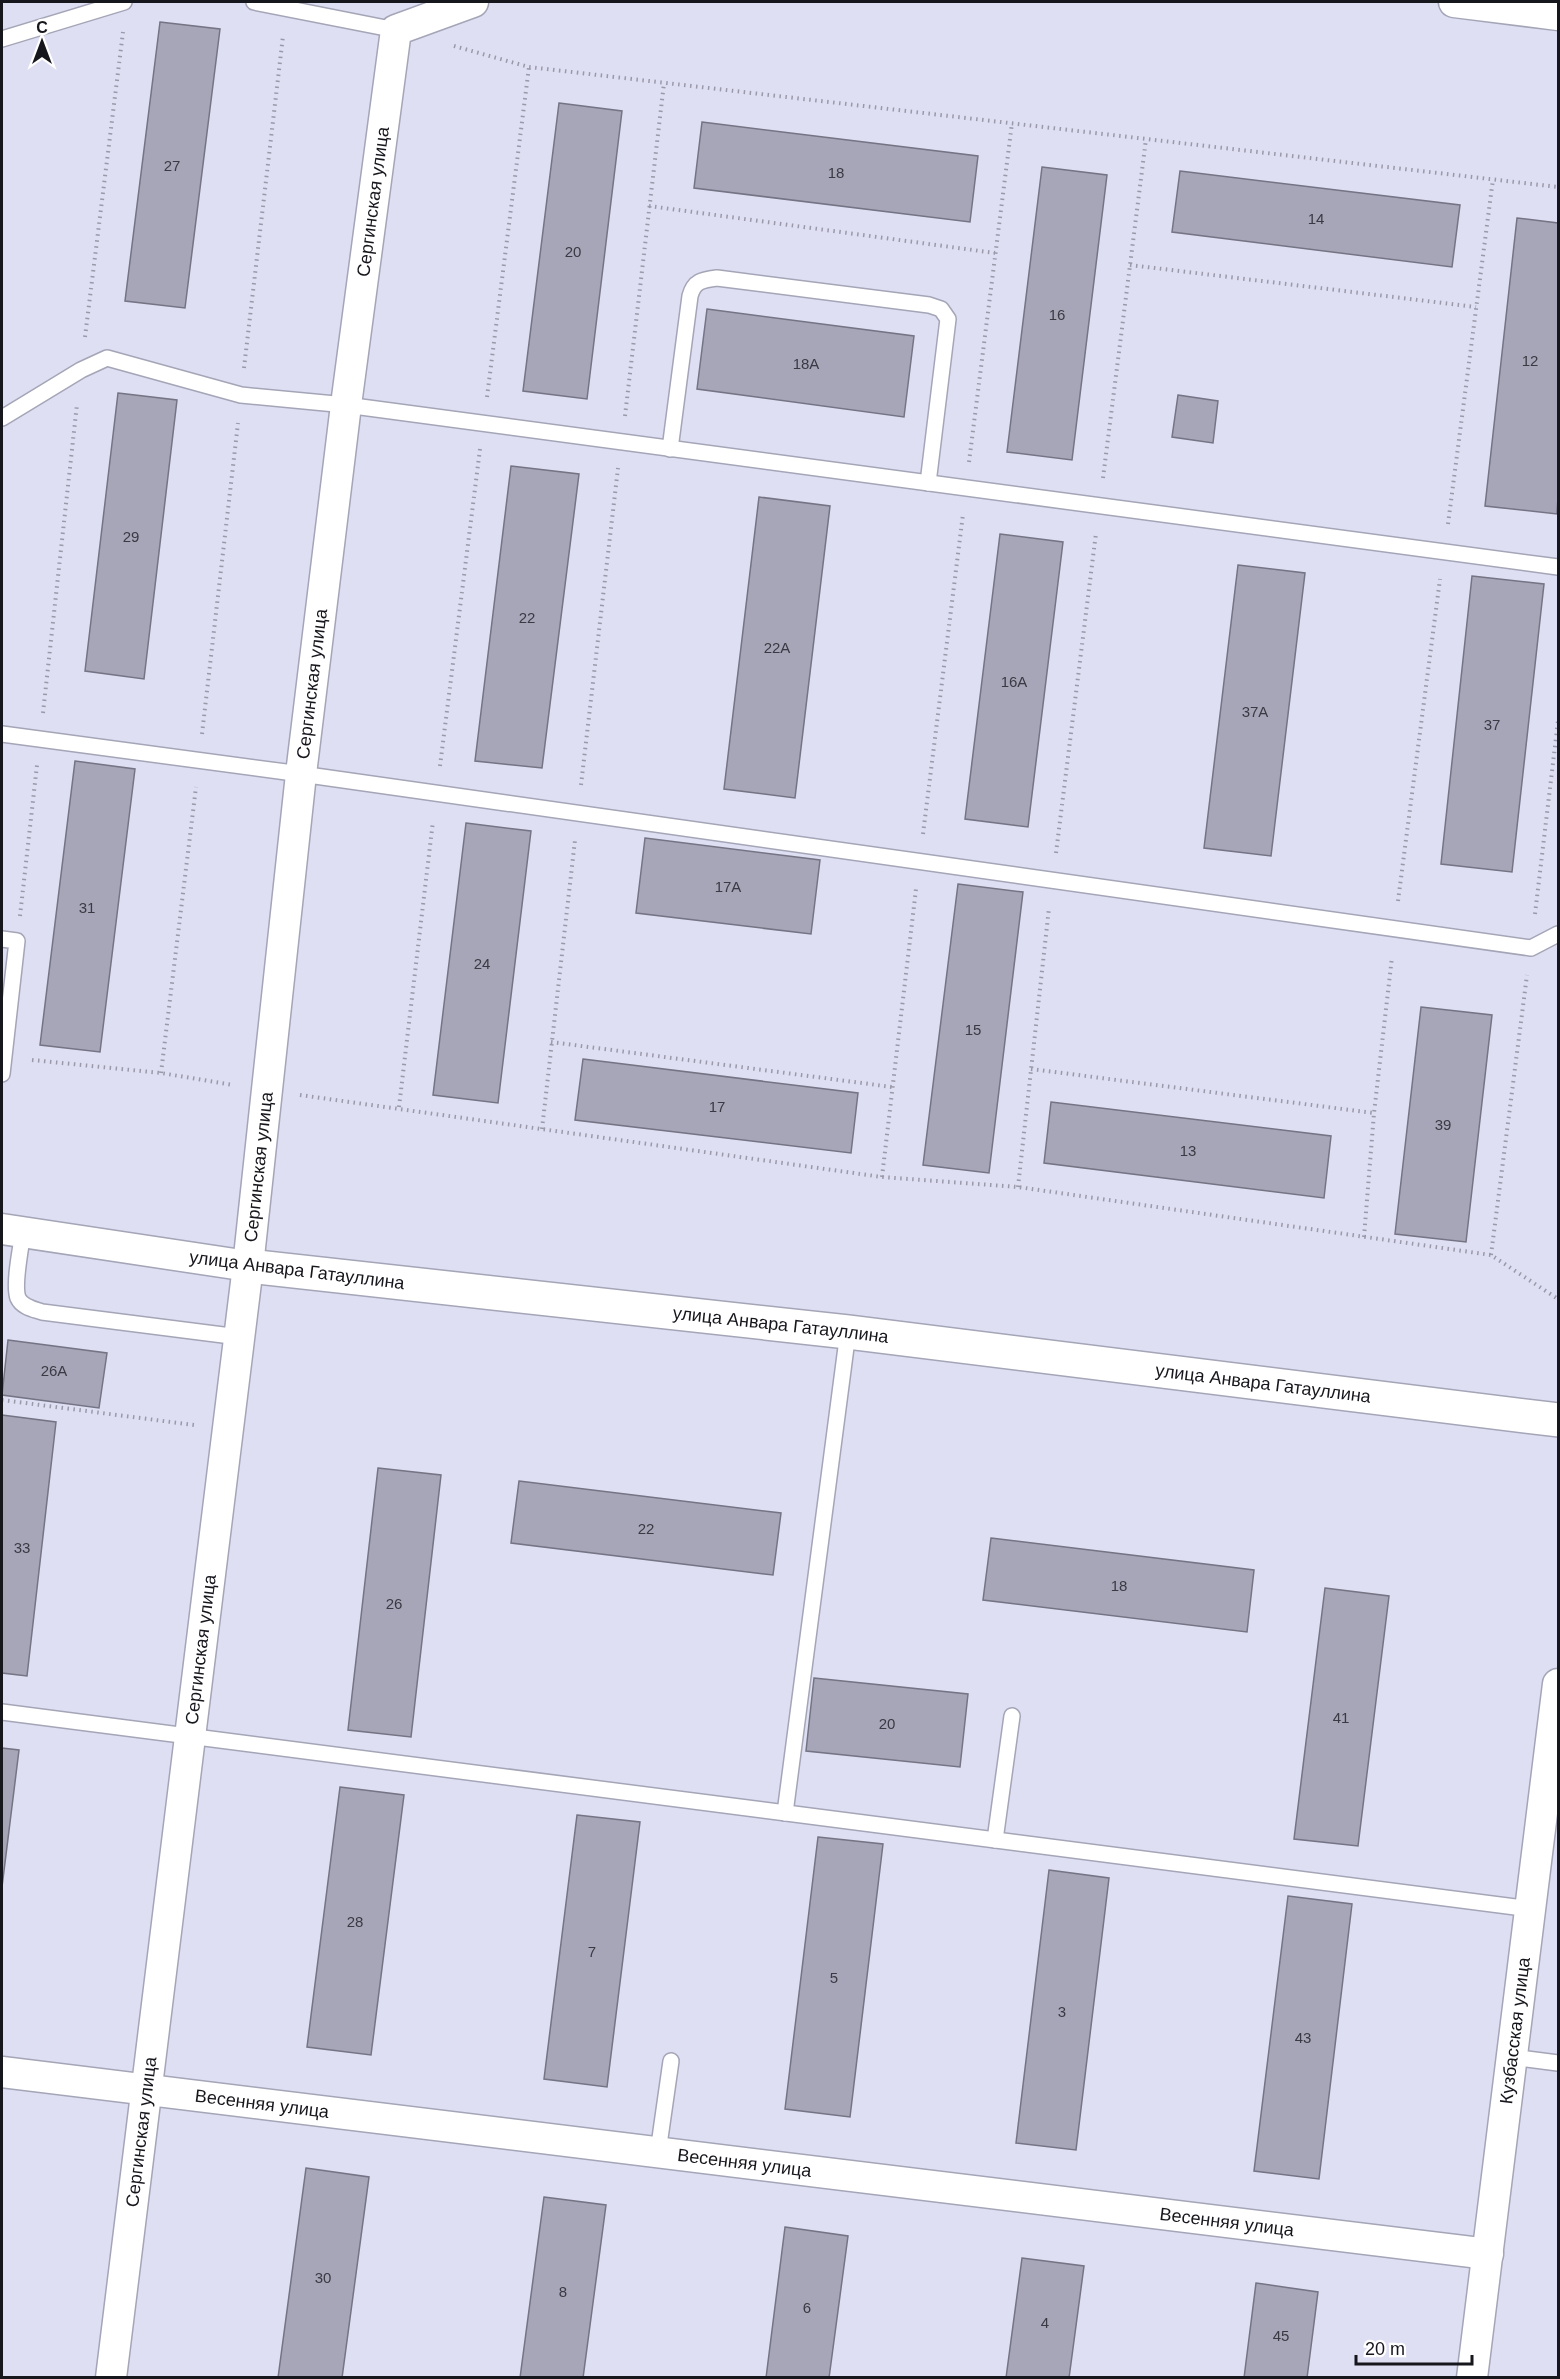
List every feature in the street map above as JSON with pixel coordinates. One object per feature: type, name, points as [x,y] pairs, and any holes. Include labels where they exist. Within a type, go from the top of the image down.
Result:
[{"type":"street","points":[[396,30],[472,2]]},
{"type":"street","points":[[1454,2],[1558,15]]},
{"type":"street","name":"Сергинская улица","points":[[111,2378],[248,1266],[301,774],[346,405],[396,30]]},
{"type":"street","name":"улица Анвара Гатауллина","points":[[12,1231],[248,1266],[848,1332],[1558,1420]]},
{"type":"street","name":"Кузбасская улица","points":[[1472,2378],[1558,1684]]},
{"type":"street","name":"Весенняя улица","points":[[2,2072],[1488,2254]]},
{"type":"lane","points":[[2,39],[124,2]]},
{"type":"lane","points":[[254,2],[396,30]]},
{"type":"lane","points":[[670,449],[690,296],[692,287],[700,280],[717,278],[929,305],[941,309],[948,319],[928,483]]},
{"type":"lane","points":[[2,418],[81,370],[107,358],[241,395],[346,405],[1558,567]]},
{"type":"lane","points":[[2,734],[301,774],[1530,948],[1558,934]]},
{"type":"lane","points":[[2,1074],[9,940]]},
{"type":"lane","points":[[12,1231],[18,1298],[27,1308],[42,1312],[239,1337]]},
{"type":"lane","points":[[785,1813],[848,1332]]},
{"type":"lane","points":[[2,1712],[1530,1909]]},
{"type":"lane","points":[[995,1840],[1012,1716]]},
{"type":"lane","points":[[1512,2056],[1558,2063]]},
{"type":"lane","points":[[658,2152],[671,2061]]},
{"type":"path","points":[[161,1073],[286,8]]},
{"type":"path","points":[[9,940],[40,739],[81,370],[124,25]]},
{"type":"path","points":[[451,46],[529,68],[1558,187]]},
{"type":"path","points":[[399,1107],[436,794],[529,68]]},
{"type":"path","points":[[542,1129],[664,83]]},
{"type":"path","points":[[882,1177],[1012,123]]},
{"type":"path","points":[[1018,1187],[1052,880],[1146,139]]},
{"type":"path","points":[[1364,1237],[1374,1113],[1395,929],[1493,179]]},
{"type":"path","points":[[649,206],[995,253]]},
{"type":"path","points":[[1130,265],[1476,307]]},
{"type":"path","points":[[1491,1255],[1558,721]]},
{"type":"path","points":[[551,1042],[892,1087]]},
{"type":"path","points":[[4,1057],[161,1073],[266,1090],[882,1177],[1018,1187],[1491,1255],[1558,1299]]},
{"type":"path","points":[[1032,1069],[1374,1113]]},
{"type":"path","points":[[2,1400],[228,1429]]},
{"type":"building","points":[[160,22],[220,29],[185,308],[125,301]]},
{"type":"building","points":[[559,103],[622,111],[587,399],[523,391]]},
{"type":"building","points":[[702,122],[978,156],[970,222],[694,188]]},
{"type":"building","points":[[1042,167],[1107,175],[1072,460],[1007,452]]},
{"type":"building","points":[[1180,171],[1460,205],[1452,267],[1172,232]]},
{"type":"building","points":[[1517,218],[1558,223],[1557,514],[1485,506]]},
{"type":"building","points":[[707,309],[914,336],[904,417],[697,389]]},
{"type":"building","points":[[118,393],[177,400],[144,679],[85,671]]},
{"type":"building","points":[[1178,395],[1218,401],[1213,443],[1172,437]]},
{"type":"building","points":[[511,466],[579,474],[542,768],[475,761]]},
{"type":"building","points":[[759,497],[830,506],[795,798],[724,789]]},
{"type":"building","points":[[1000,534],[1063,542],[1028,827],[965,819]]},
{"type":"building","points":[[1238,565],[1305,573],[1271,856],[1204,848]]},
{"type":"building","points":[[1472,576],[1544,584],[1512,872],[1441,864]]},
{"type":"building","points":[[75,761],[135,769],[100,1052],[40,1045]]},
{"type":"building","points":[[466,823],[531,831],[498,1103],[433,1095]]},
{"type":"building","points":[[645,838],[820,860],[811,934],[636,913]]},
{"type":"building","points":[[958,884],[1023,892],[989,1173],[923,1165]]},
{"type":"building","points":[[1421,1007],[1492,1015],[1466,1242],[1395,1234]]},
{"type":"building","points":[[583,1059],[858,1093],[851,1153],[575,1120]]},
{"type":"building","points":[[1051,1102],[1331,1136],[1324,1198],[1044,1163]]},
{"type":"building","points":[[8,1340],[107,1353],[99,1408],[2,1395]]},
{"type":"building","points":[[2,1415],[56,1422],[27,1676],[2,1673]]},
{"type":"building","points":[[378,1468],[441,1475],[411,1737],[348,1730]]},
{"type":"building","points":[[519,1481],[781,1513],[773,1575],[511,1543]]},
{"type":"building","points":[[991,1538],[1254,1570],[1247,1632],[983,1600]]},
{"type":"building","points":[[1325,1588],[1389,1596],[1358,1846],[1294,1839]]},
{"type":"building","points":[[814,1678],[968,1694],[960,1767],[806,1751]]},
{"type":"building","points":[[2,1748],[19,1750],[2,1887]]},
{"type":"building","points":[[340,1787],[404,1795],[371,2055],[307,2047]]},
{"type":"building","points":[[577,1815],[640,1822],[607,2087],[544,2079]]},
{"type":"building","points":[[818,1837],[883,1844],[850,2117],[785,2109]]},
{"type":"building","points":[[1049,1870],[1109,1878],[1076,2150],[1016,2143]]},
{"type":"building","points":[[1288,1896],[1352,1904],[1319,2179],[1254,2171]]},
{"type":"building","points":[[306,2168],[369,2177],[342,2378],[278,2378]]},
{"type":"building","points":[[544,2197],[606,2205],[583,2378],[520,2378]]},
{"type":"building","points":[[785,2227],[848,2236],[829,2378],[766,2378]]},
{"type":"building","points":[[1022,2258],[1084,2266],[1069,2378],[1006,2378]]},
{"type":"building","points":[[1256,2283],[1318,2292],[1307,2378],[1244,2378]]}]
